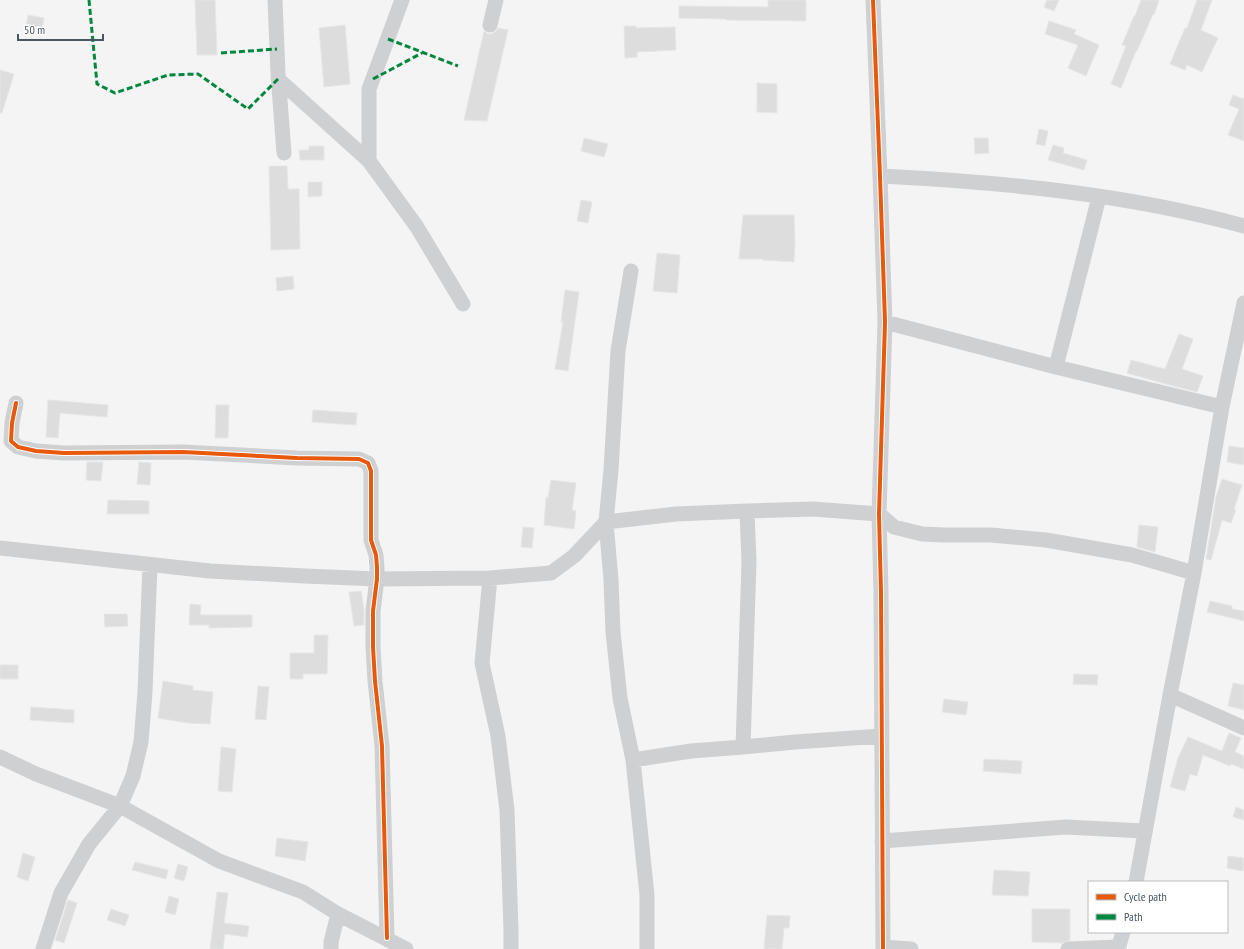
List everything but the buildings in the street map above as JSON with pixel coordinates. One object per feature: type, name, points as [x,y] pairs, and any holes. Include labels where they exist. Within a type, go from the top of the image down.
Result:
[{"type":"street","points":[[275,0],[278,79],[284,154]]},
{"type":"street","points":[[369,161],[369,90],[402,0]]},
{"type":"street","points":[[490,25],[496,0]]},
{"type":"street","points":[[873,0],[885,322],[879,514],[882,736],[882,948],[911,949]]},
{"type":"street","points":[[278,79],[369,161],[417,227],[463,304]]},
{"type":"street","points":[[880,176],[999,183],[1099,196],[1212,218],[1244,226]]},
{"type":"street","points":[[1056,367],[1099,196]]},
{"type":"street","points":[[631,271],[618,351],[611,470],[606,522],[611,580],[613,632],[620,698],[633,760],[647,895],[647,949]]},
{"type":"street","points":[[1136,881],[1144,831],[1194,573],[1222,407],[1244,302]]},
{"type":"street","points":[[885,322],[1056,367],[1222,407]]},
{"type":"street","points":[[16,403],[12,423],[11,441],[18,447],[36,451],[64,453],[198,453],[297,458],[359,459],[368,463],[371,471],[371,540],[376,555],[377,579],[373,647],[382,746],[387,938]]},
{"type":"street","points":[[0,548],[210,571],[377,579],[490,578],[551,573],[574,556],[606,522],[676,514],[813,509],[879,514],[894,527],[922,534],[991,534],[1046,540],[1132,555],[1194,573]]},
{"type":"street","points":[[743,747],[750,562],[747,511]]},
{"type":"street","points":[[43,949],[60,893],[89,844],[120,806],[133,776],[141,742],[150,565]]},
{"type":"street","points":[[490,578],[482,663],[498,736],[507,810],[512,930],[510,949]]},
{"type":"street","points":[[1170,695],[1244,728]]},
{"type":"street","points":[[633,760],[691,752],[795,742],[882,736]]},
{"type":"street","points":[[0,757],[36,774],[120,806],[219,861],[303,892],[338,914],[406,949]]},
{"type":"street","points":[[882,841],[1066,827],[1144,831]]},
{"type":"street","points":[[331,949],[331,942],[338,914]]},
{"type":"street","points":[[1068,949],[1118,948],[1123,933]]},
{"type":"marked path","points":[[89,0],[97,84],[115,93],[168,75],[198,74],[248,109],[278,79]]},
{"type":"marked path","points":[[388,39],[458,66]]},
{"type":"marked path","points":[[221,53],[277,49]]},
{"type":"marked path","points":[[373,79],[422,53]]},
{"type":"cycle path","points":[[873,0],[885,322],[879,514],[881,592],[883,949]]},
{"type":"cycle path","points":[[16,403],[12,423],[11,441],[18,447],[36,451],[64,453],[183,452],[297,458],[359,459],[368,463],[371,471],[371,540],[376,555],[377,567],[373,611],[373,647],[382,746],[387,938]]}]
